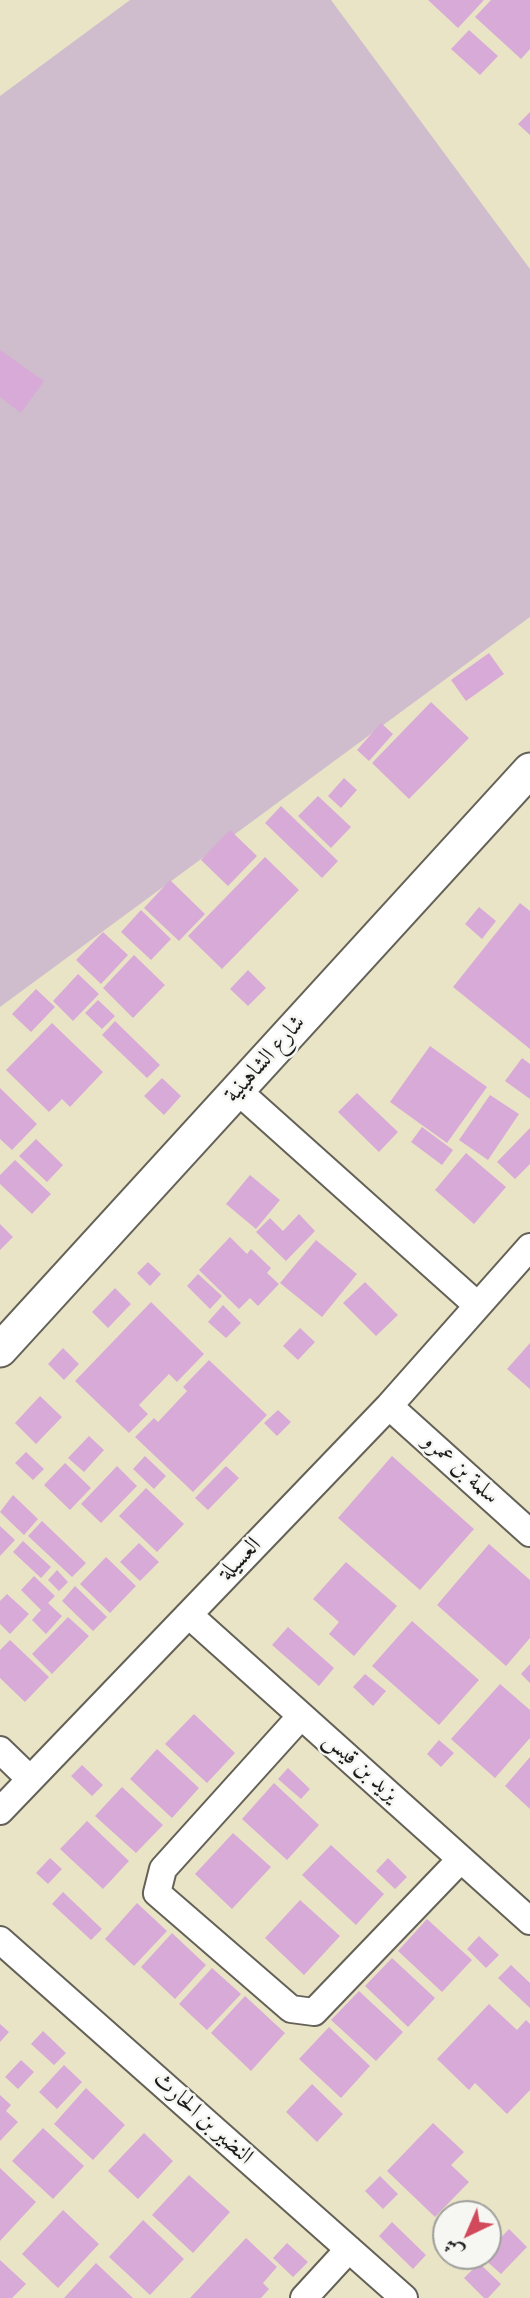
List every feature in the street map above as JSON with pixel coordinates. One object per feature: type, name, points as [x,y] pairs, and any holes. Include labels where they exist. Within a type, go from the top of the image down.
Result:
[{"type":"street","name":"شارع الشاهينية","points":[[0,1350],[530,770]]},
{"type":"street","points":[[238,1091],[477,1305]]},
{"type":"street","name":"العسيلة","points":[[0,1811],[390,1406],[530,1247]]},
{"type":"street","name":"سلمة بن عمرو","points":[[390,1406],[530,1533]]},
{"type":"street","name":"يزيد بن قيس","points":[[189,1615],[530,1921]]},
{"type":"street","points":[[301,1716],[163,1868],[157,1893],[291,2009],[314,2012],[461,1860]]},
{"type":"street","points":[[0,1750],[30,1779]]},
{"type":"street","name":"النضير بن الحارث","points":[[0,1940],[404,2298]]},
{"type":"street","points":[[304,2298],[349,2249]]},
{"type":"shaded area","points":[[130,0],[331,0],[530,269],[530,617],[0,1007],[0,96]]},
{"type":"building","points":[[428,0],[484,0],[458,28]]},
{"type":"building","points":[[491,0],[530,0],[530,49],[521,59],[475,17]]},
{"type":"building","points":[[469,30],[498,56],[480,75],[451,49]]},
{"type":"building","points":[[530,112],[530,135],[518,124]]},
{"type":"building","points":[[0,350],[44,381],[21,413],[0,397]]},
{"type":"building","points":[[489,653],[504,674],[466,701],[451,680]]},
{"type":"building","points":[[431,702],[469,738],[409,799],[372,763]]},
{"type":"building","points":[[381,723],[393,734],[369,761],[357,750]]},
{"type":"building","points":[[344,778],[357,790],[341,808],[328,796]]},
{"type":"building","points":[[318,796],[351,827],[331,848],[298,816]]},
{"type":"building","points":[[281,806],[338,861],[322,878],[265,823]]},
{"type":"building","points":[[230,830],[257,856],[228,886],[201,860]]},
{"type":"building","points":[[265,857],[299,890],[222,969],[188,936]]},
{"type":"building","points":[[170,880],[205,914],[179,941],[144,908]]},
{"type":"building","points":[[520,903],[530,911],[530,1049],[453,987]]},
{"type":"building","points":[[479,907],[496,921],[482,939],[465,924]]},
{"type":"building","points":[[141,910],[171,939],[151,960],[121,932]]},
{"type":"building","points":[[103,932],[128,955],[101,984],[76,960]]},
{"type":"building","points":[[134,955],[165,985],[133,1018],[103,988]]},
{"type":"building","points":[[248,970],[266,988],[248,1006],[230,989]]},
{"type":"building","points":[[78,974],[99,994],[73,1021],[53,1001]]},
{"type":"building","points":[[36,989],[55,1007],[31,1032],[12,1014]]},
{"type":"building","points":[[98,1000],[115,1016],[102,1029],[85,1013]]},
{"type":"building","points":[[115,1021],[160,1065],[147,1078],[102,1035]]},
{"type":"building","points":[[52,1023],[103,1072],[70,1107],[62,1099],[49,1112],[6,1070]]},
{"type":"building","points":[[430,1046],[487,1087],[447,1143],[390,1102]]},
{"type":"building","points":[[522,1058],[530,1064],[530,1099],[505,1081]]},
{"type":"building","points":[[162,1078],[181,1096],[164,1115],[144,1096]]},
{"type":"building","points":[[0,1088],[37,1124],[12,1150],[0,1139]]},
{"type":"building","points":[[357,1093],[398,1132],[379,1152],[338,1112]]},
{"type":"building","points":[[490,1095],[519,1114],[488,1160],[459,1140]]},
{"type":"building","points":[[422,1127],[453,1150],[442,1165],[411,1142]]},
{"type":"building","points":[[530,1128],[530,1164],[515,1179],[497,1162]]},
{"type":"building","points":[[36,1139],[63,1165],[47,1182],[19,1156]]},
{"type":"building","points":[[466,1153],[506,1187],[474,1224],[435,1190]]},
{"type":"building","points":[[15,1160],[51,1194],[32,1214],[0,1184],[0,1175]]},
{"type":"building","points":[[250,1175],[280,1200],[256,1229],[226,1204]]},
{"type":"building","points":[[299,1214],[315,1231],[286,1261],[256,1232],[270,1218],[283,1231]]},
{"type":"building","points":[[0,1224],[13,1237],[0,1250]]},
{"type":"building","points":[[230,1237],[247,1254],[251,1249],[271,1268],[267,1273],[279,1284],[258,1306],[250,1298],[239,1309],[199,1270]]},
{"type":"building","points":[[316,1240],[357,1274],[322,1317],[280,1283]]},
{"type":"building","points":[[148,1262],[161,1274],[150,1286],[137,1273]]},
{"type":"building","points":[[198,1274],[222,1296],[210,1309],[187,1286]]},
{"type":"building","points":[[365,1282],[398,1315],[376,1336],[343,1303]]},
{"type":"building","points":[[115,1288],[131,1304],[108,1328],[92,1312]]},
{"type":"building","points":[[151,1302],[204,1354],[177,1382],[169,1374],[139,1405],[148,1414],[129,1433],[75,1381]]},
{"type":"building","points":[[223,1305],[241,1323],[226,1338],[208,1322]]},
{"type":"building","points":[[300,1328],[315,1342],[298,1360],[283,1346]]},
{"type":"building","points":[[530,1343],[530,1389],[507,1369]]},
{"type":"building","points":[[63,1348],[79,1364],[64,1380],[48,1364]]},
{"type":"building","points":[[209,1360],[267,1415],[193,1492],[135,1437],[154,1418],[158,1422],[187,1391],[183,1387]]},
{"type":"building","points":[[40,1396],[62,1417],[36,1444],[15,1423]]},
{"type":"building","points":[[278,1410],[291,1422],[277,1436],[264,1423]]},
{"type":"building","points":[[89,1436],[104,1450],[84,1472],[68,1458]]},
{"type":"building","points":[[26,1452],[44,1469],[33,1480],[15,1463]]},
{"type":"building","points":[[145,1456],[166,1476],[154,1489],[133,1469]]},
{"type":"building","points":[[392,1456],[474,1529],[420,1590],[338,1518]]},
{"type":"building","points":[[65,1463],[91,1488],[70,1510],[44,1485]]},
{"type":"building","points":[[117,1466],[137,1486],[101,1523],[81,1504]]},
{"type":"building","points":[[226,1466],[239,1478],[208,1510],[195,1498]]},
{"type":"building","points":[[146,1488],[184,1524],[157,1552],[119,1516]]},
{"type":"building","points":[[13,1495],[38,1519],[24,1535],[0,1512]]},
{"type":"building","points":[[42,1521],[86,1563],[72,1577],[28,1536]]},
{"type":"building","points":[[0,1526],[15,1540],[0,1556]]},
{"type":"building","points":[[23,1541],[51,1567],[41,1578],[13,1552]]},
{"type":"building","points":[[139,1543],[159,1562],[140,1581],[120,1562]]},
{"type":"building","points":[[489,1544],[530,1580],[530,1638],[506,1666],[437,1605]]},
{"type":"building","points":[[106,1557],[136,1586],[110,1613],[80,1584]]},
{"type":"building","points":[[346,1562],[397,1606],[354,1656],[329,1634],[339,1622],[313,1599]]},
{"type":"building","points":[[57,1570],[68,1582],[59,1591],[48,1580]]},
{"type":"building","points":[[34,1576],[55,1596],[48,1603],[62,1616],[46,1634],[32,1620],[41,1610],[21,1590]]},
{"type":"building","points":[[75,1586],[107,1617],[93,1631],[62,1601]]},
{"type":"building","points":[[7,1594],[29,1614],[10,1634],[0,1624],[0,1601]]},
{"type":"building","points":[[68,1617],[89,1636],[52,1674],[32,1654]]},
{"type":"building","points":[[412,1621],[479,1680],[439,1725],[372,1666]]},
{"type":"building","points":[[288,1627],[334,1668],[319,1686],[272,1645]]},
{"type":"building","points":[[10,1640],[49,1677],[25,1702],[0,1678],[0,1650]]},
{"type":"building","points":[[530,1664],[530,1683],[521,1674]]},
{"type":"building","points":[[365,1674],[386,1691],[373,1706],[353,1687]]},
{"type":"building","points":[[500,1684],[530,1710],[530,1738],[495,1778],[451,1739]]},
{"type":"building","points":[[194,1714],[235,1753],[207,1783],[165,1744]]},
{"type":"building","points":[[439,1740],[454,1753],[441,1767],[427,1754]]},
{"type":"building","points":[[157,1749],[199,1788],[172,1818],[130,1779]]},
{"type":"building","points":[[530,1757],[530,1809],[505,1786]]},
{"type":"building","points":[[82,1765],[103,1785],[92,1796],[71,1776]]},
{"type":"building","points":[[288,1768],[310,1789],[301,1799],[278,1779]]},
{"type":"building","points":[[274,1783],[319,1825],[287,1860],[242,1819]]},
{"type":"building","points":[[122,1787],[163,1825],[136,1853],[95,1816]]},
{"type":"building","points":[[87,1821],[129,1861],[103,1889],[60,1849]]},
{"type":"building","points":[[233,1833],[271,1867],[232,1909],[195,1874]]},
{"type":"building","points":[[331,1845],[384,1894],[356,1925],[302,1875]]},
{"type":"building","points":[[50,1858],[62,1869],[48,1884],[36,1873]]},
{"type":"building","points":[[388,1858],[407,1877],[395,1889],[376,1871]]},
{"type":"building","points":[[63,1892],[102,1929],[91,1940],[52,1904]]},
{"type":"building","points":[[300,1900],[340,1936],[304,1975],[265,1938]]},
{"type":"building","points":[[137,1903],[167,1931],[134,1966],[105,1939]]},
{"type":"building","points":[[427,1919],[472,1960],[442,1992],[398,1951]]},
{"type":"building","points":[[172,1933],[206,1965],[175,1999],[141,1967]]},
{"type":"building","points":[[479,1936],[499,1955],[486,1968],[467,1949]]},
{"type":"building","points":[[392,1958],[435,1998],[408,2027],[365,1986]]},
{"type":"building","points":[[511,1965],[530,1983],[530,2008],[498,1978]]},
{"type":"building","points":[[212,1968],[241,1994],[207,2030],[179,2004]]},
{"type":"building","points":[[359,1991],[403,2032],[376,2061],[331,2020]]},
{"type":"building","points":[[245,1996],[285,2033],[251,2071],[211,2033]]},
{"type":"building","points":[[489,2004],[517,2030],[526,2020],[530,2024],[530,2090],[507,2114],[475,2083],[469,2090],[437,2059]]},
{"type":"building","points":[[0,2024],[9,2032],[0,2042]]},
{"type":"building","points":[[329,2027],[370,2066],[341,2098],[299,2059]]},
{"type":"building","points":[[43,2031],[66,2053],[54,2065],[31,2044]]},
{"type":"building","points":[[21,2060],[34,2072],[18,2089],[5,2077]]},
{"type":"building","points":[[64,2065],[82,2082],[57,2109],[39,2092]]},
{"type":"building","points":[[312,2084],[343,2114],[317,2142],[286,2112]]},
{"type":"building","points":[[86,2088],[125,2125],[93,2160],[54,2124]]},
{"type":"building","points":[[0,2095],[11,2105],[6,2111],[18,2122],[0,2141]]},
{"type":"building","points":[[433,2123],[464,2152],[451,2165],[469,2182],[452,2200],[432,2200],[432,2214],[387,2171]]},
{"type":"building","points":[[43,2128],[84,2166],[53,2199],[12,2161]]},
{"type":"building","points":[[144,2133],[173,2161],[138,2199],[108,2171]]},
{"type":"building","points":[[0,2168],[36,2202],[0,2241]]},
{"type":"building","points":[[189,2175],[230,2212],[193,2253],[152,2215]]},
{"type":"building","points":[[380,2176],[398,2194],[383,2209],[365,2191]]},
{"type":"building","points":[[63,2210],[99,2244],[58,2288],[22,2254]]},
{"type":"building","points":[[143,2220],[184,2259],[150,2295],[109,2257]]},
{"type":"building","points":[[392,2222],[426,2255],[413,2269],[379,2236]]},
{"type":"building","points":[[509,2229],[527,2247],[501,2274],[497,2270],[502,2270],[502,2236]]},
{"type":"building","points":[[246,2238],[277,2267],[263,2283],[269,2289],[261,2298],[190,2298]]},
{"type":"building","points":[[287,2243],[308,2262],[293,2277],[273,2258]]},
{"type":"building","points":[[0,2260],[26,2284],[12,2298],[0,2298]]},
{"type":"building","points":[[96,2263],[133,2298],[64,2298]]},
{"type":"building","points":[[472,2270],[486,2270],[501,2284],[488,2298],[484,2298],[464,2278]]}]
